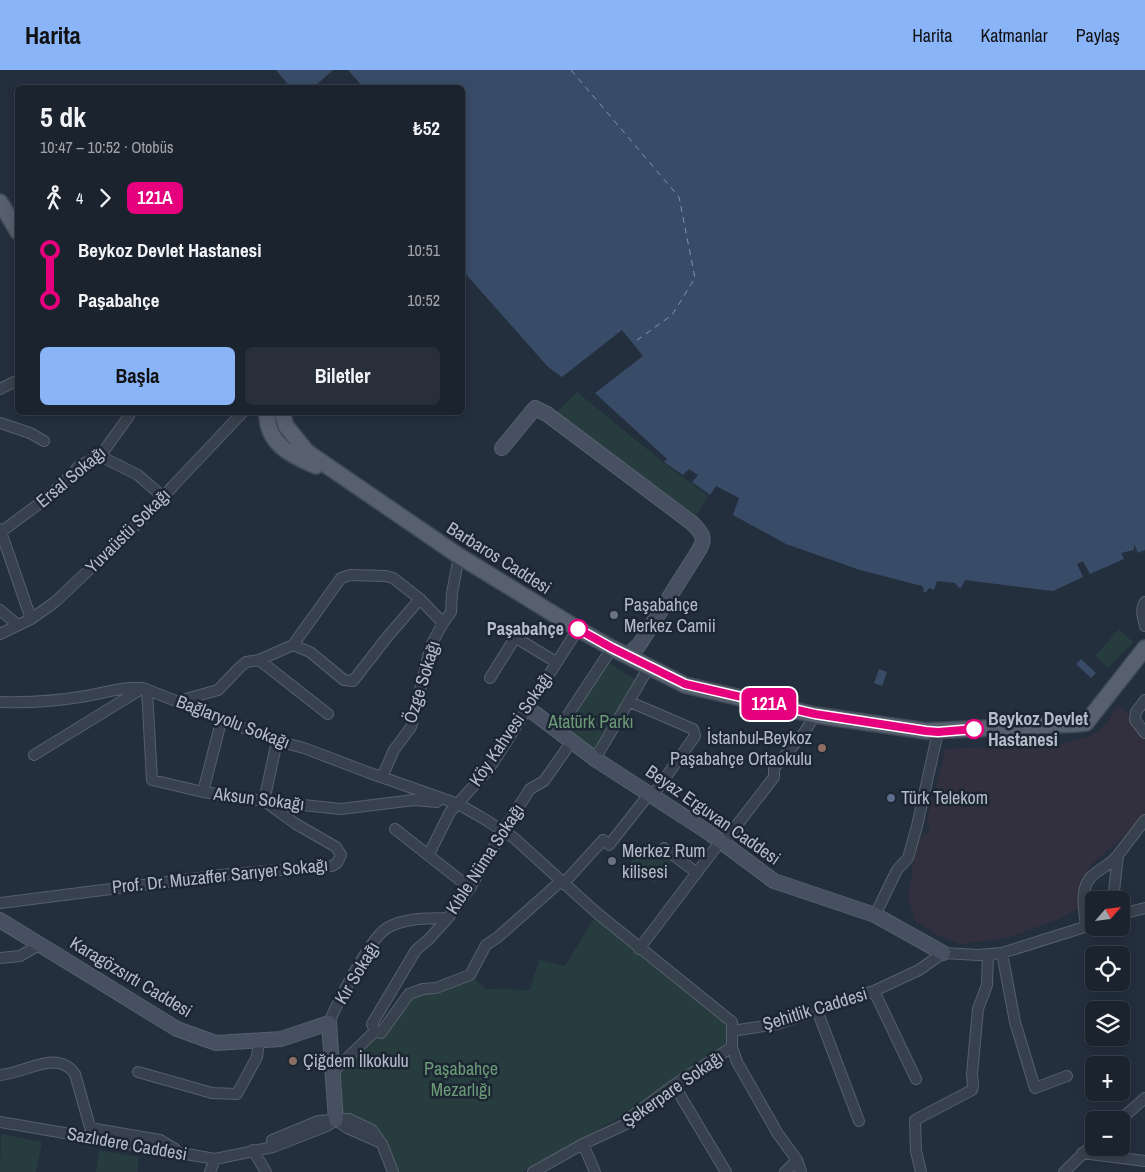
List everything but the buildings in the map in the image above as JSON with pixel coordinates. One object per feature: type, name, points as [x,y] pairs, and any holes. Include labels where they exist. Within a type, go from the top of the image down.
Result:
[{"type":"main road","points":[[1,205],[15,227]]},
{"type":"main road","points":[[502,448],[535,408],[547,414],[692,522],[702,536],[703,543],[639,645],[627,656]]},
{"type":"main road","name":"Barbaros Caddesi","points":[[268,415],[271,434],[282,448],[322,468],[335,470]]},
{"type":"main road","name":"Barbaros Caddesi","points":[[283,415],[286,426],[307,452],[459,556],[578,629],[627,656],[685,684],[815,714],[938,732],[1086,723],[1145,649]]},
{"type":"main road","name":"Beyaz Erguvan Caddesi","points":[[529,709],[595,759],[652,794],[774,880],[875,915],[943,954]]},
{"type":"main road","name":"Karagözsırtı Caddesi","points":[[0,920],[177,1029],[216,1043],[281,1039],[329,1023]]},
{"type":"main road","points":[[329,1023],[336,1120]]},
{"type":"street","points":[[0,389],[15,382]]},
{"type":"street","name":"Ersal Sokağı","points":[[1,531],[44,500],[79,466],[100,456],[128,415]]},
{"type":"street","name":"Yuvaüstü Sokağı","points":[[0,634],[31,619],[55,602],[108,553],[240,415]]},
{"type":"street","points":[[0,423],[30,432],[44,441]]},
{"type":"street","points":[[100,456],[138,475],[163,497]]},
{"type":"street","points":[[1,531],[31,619]]},
{"type":"street","name":"Özge Sokağı","points":[[382,777],[394,750],[411,727],[431,645],[451,612],[452,593],[459,556]]},
{"type":"street","points":[[178,701],[218,690],[246,662],[259,660],[293,645],[341,578],[350,575],[394,578],[420,599],[443,623]]},
{"type":"street","points":[[293,645],[310,652],[344,680],[353,681],[420,599]]},
{"type":"street","points":[[1145,602],[1142,606],[1142,616],[1145,626]]},
{"type":"street","points":[[0,610],[18,625]]},
{"type":"street","name":"Köy Kahvesi Sokağı","points":[[429,854],[450,812],[489,768],[529,709],[556,662],[578,629]]},
{"type":"street","points":[[490,678],[513,641],[518,639],[556,662]]},
{"type":"street","points":[[558,730],[612,648]]},
{"type":"street","points":[[259,660],[328,714]]},
{"type":"street","points":[[595,759],[649,667]]},
{"type":"street","name":"Bağlaryolu Sokağı","points":[[0,702],[30,703],[86,696],[126,688],[145,689],[277,740],[458,804]]},
{"type":"street","points":[[34,755],[145,689]]},
{"type":"street","name":"Aksun Sokağı","points":[[145,689],[152,780],[204,792],[264,801],[341,808],[414,800],[458,804]]},
{"type":"street","points":[[1145,700],[1136,712],[1135,720],[1145,733]]},
{"type":"street","points":[[332,1073],[375,1030],[381,1033],[409,994],[423,989],[436,988],[470,975],[486,945],[562,882],[603,840],[609,845],[652,794],[695,736],[694,729],[630,702]]},
{"type":"street","points":[[640,949],[720,842],[727,838],[774,777],[774,768],[804,733],[815,714]]},
{"type":"street","points":[[204,792],[222,718]]},
{"type":"street","points":[[875,915],[897,870],[908,858],[938,732]]},
{"type":"street","points":[[264,801],[277,740]]},
{"type":"street","name":"Kıble Nüma Sokağı","points":[[375,1030],[372,1024],[416,950],[448,918],[470,888],[530,789],[544,781],[572,741]]},
{"type":"street","name":"Prof. Dr. Muzaffer Sarıyer Sokağı","points":[[0,903],[230,874],[332,866],[337,863],[341,855],[336,848],[296,824],[264,801]]},
{"type":"street","points":[[458,804],[514,838],[640,949],[732,1022],[732,1047],[741,1071],[778,1134],[797,1160],[801,1172]]},
{"type":"street","points":[[1085,898],[1084,892],[1092,876],[1112,863],[1145,820]]},
{"type":"street","points":[[395,829],[470,888]]},
{"type":"street","points":[[664,848],[697,873]]},
{"type":"street","points":[[1114,891],[1118,855]]},
{"type":"street","points":[[1130,911],[1145,908]]},
{"type":"street","name":"Kır Sokağı","points":[[329,1023],[338,1002],[366,954],[386,928],[409,919],[448,918]]},
{"type":"street","points":[[943,954],[1002,953],[1085,927]]},
{"type":"street","points":[[0,958],[20,956],[41,944]]},
{"type":"street","points":[[1002,953],[1015,1022],[1036,1088],[1067,1076]]},
{"type":"street","name":"Şehitlik Caddesi","points":[[732,1031],[777,1024],[874,991],[919,970],[943,954]]},
{"type":"street","points":[[921,1172],[916,1152],[915,1120],[972,1090],[978,1009],[987,986],[988,954]]},
{"type":"street","points":[[874,991],[916,1079]]},
{"type":"street","points":[[817,1010],[859,1121]]},
{"type":"street","points":[[138,1072],[212,1093],[237,1094],[257,1057],[259,1041]]},
{"type":"street","name":"Şekerpare Sokağı","points":[[533,1172],[582,1144],[626,1124],[628,1119],[674,1085],[732,1047]]},
{"type":"street","points":[[0,1075],[9,1075],[40,1064],[60,1063],[71,1067],[76,1074],[90,1127],[160,1140],[181,1153]]},
{"type":"street","points":[[674,1085],[726,1172]]},
{"type":"street","points":[[1130,1111],[1145,1098]]},
{"type":"street","points":[[336,1120],[349,1119],[372,1130],[382,1144],[393,1172]]},
{"type":"street","name":"Sazlıdere Caddesi","points":[[0,1122],[215,1159],[273,1147],[327,1126],[336,1120]]},
{"type":"street","points":[[582,1144],[595,1172]]},
{"type":"street","points":[[253,1150],[266,1172]]},
{"type":"street","points":[[1064,1172],[1085,1150]]},
{"type":"street","points":[[1082,1153],[1145,1161]]},
{"type":"street","points":[[210,1172],[215,1159]]},
{"type":"street","points":[[785,1172],[797,1160]]},
{"type":"shaded area","points":[[1119,705],[1135,718],[1145,741],[1145,812],[1132,829],[1091,865],[1083,882],[1078,909],[1058,919],[1007,938],[960,944],[936,934],[915,921],[908,898],[917,839],[930,832],[927,818],[945,749],[1059,744],[1093,735],[1105,724]]},
{"type":"green space","points":[[577,392],[664,463],[708,496],[694,520],[554,415]]},
{"type":"green space","points":[[1119,629],[1133,642],[1108,668],[1095,656]]},
{"type":"green space","name":"Atatürk Parkı","points":[[607,662],[638,681],[595,751],[565,730]]},
{"type":"green space","points":[[648,840],[673,860],[655,883],[630,863]]},
{"type":"green space","name":"Paşabahçe Mezarlığı","points":[[597,913],[732,1022],[732,1047],[673,1087],[523,1172],[394,1172],[382,1144],[336,1120],[332,1073],[411,997],[470,975],[486,989],[530,990],[539,960],[565,966]]},
{"type":"green space","points":[[1,1134],[42,1142],[36,1172],[0,1172]]},
{"type":"green space","points":[[99,1150],[139,1157],[137,1172],[96,1172]]},
{"type":"water","points":[[276,70],[333,70],[316,85],[288,85]]},
{"type":"water","points":[[348,70],[1145,70],[1145,550],[1138,553],[1134,544],[1134,550],[1121,553],[1124,559],[1090,574],[1083,561],[1077,564],[1083,577],[1053,591],[965,580],[961,588],[955,583],[937,581],[934,590],[929,588],[926,592],[923,592],[922,586],[860,570],[786,544],[733,515],[739,498],[716,486],[710,495],[692,482],[698,475],[689,469],[683,475],[664,462],[667,459],[595,393],[643,356],[622,330],[562,377],[548,367],[465,273],[465,85],[361,85]]},
{"type":"water","points":[[1081,659],[1096,673],[1091,678],[1076,664]]},
{"type":"water","points":[[879,669],[887,672],[882,686],[874,683]]},
{"type":"ferry route","points":[[571,70],[679,197],[695,278],[672,315],[633,343]]},
{"type":"bus line","name":"121A","points":[[578,629],[685,684],[833,717],[926,731],[974,729]]},
{"type":"place","name":"Paşabahçe Merkez Camii","points":[[614,615]]},
{"type":"place","name":"Paşabahçe","points":[[578,629]]},
{"type":"place","name":"Beykoz Devlet Hastanesi","points":[[974,729]]},
{"type":"place","name":"İstanbul-Beykoz Paşabahçe Ortaokulu","points":[[822,748]]},
{"type":"place","name":"Türk Telekom","points":[[891,798]]},
{"type":"place","name":"Merkez Rum kilisesi","points":[[612,861]]},
{"type":"place","name":"Çiğdem İlkokulu","points":[[293,1061]]}]
